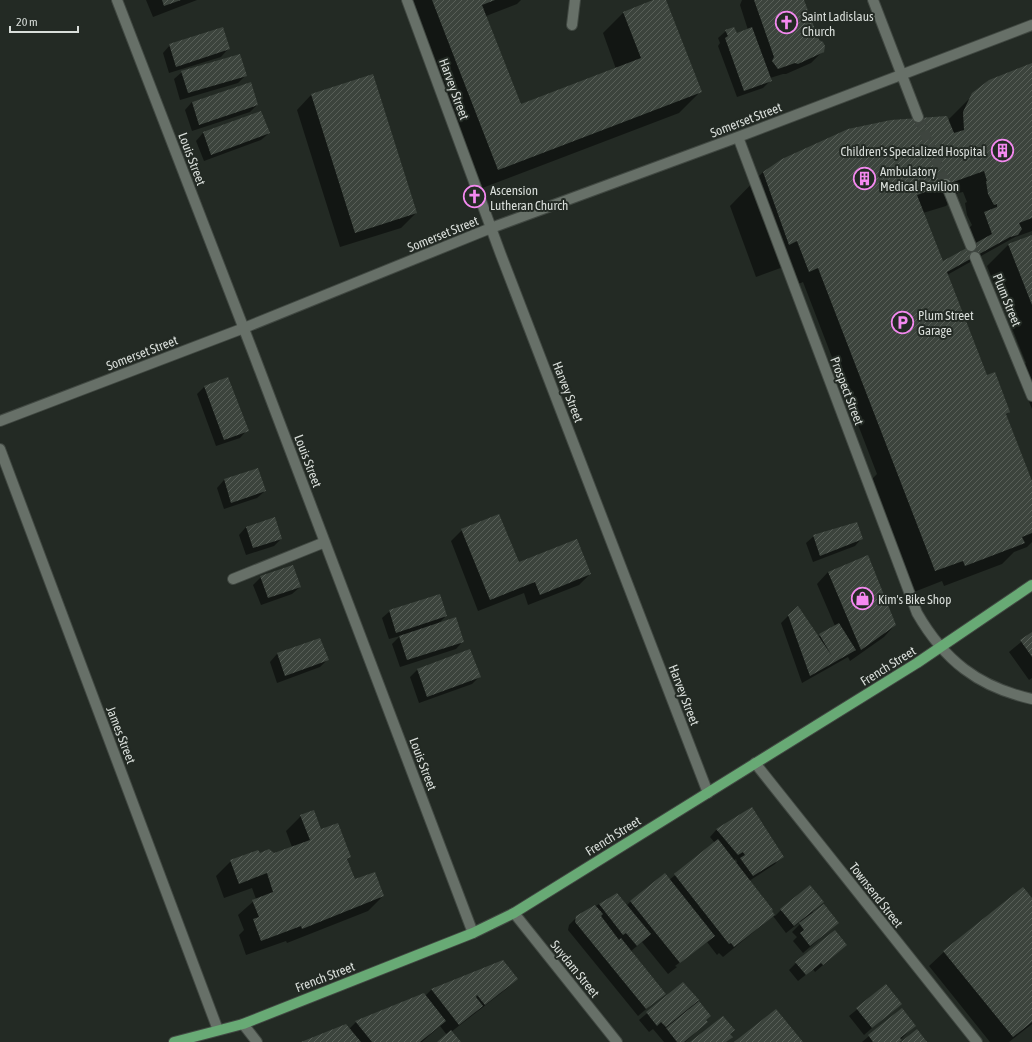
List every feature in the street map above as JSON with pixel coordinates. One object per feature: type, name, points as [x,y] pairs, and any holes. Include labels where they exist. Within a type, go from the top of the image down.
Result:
[{"type":"main road","name":"French Street","points":[[174,1042],[243,1024],[474,933],[514,913],[941,648],[1032,585]]},
{"type":"street","name":"Louis Street","points":[[117,0],[244,328],[474,933]]},
{"type":"street","name":"Harvey Street","points":[[408,0],[491,228],[708,792]]},
{"type":"street","points":[[572,25],[575,0]]},
{"type":"street","points":[[873,0],[918,117]]},
{"type":"street","name":"Somerset Street","points":[[0,421],[244,328],[491,228],[738,137],[1032,25]]},
{"type":"street","name":"Prospect Street","points":[[738,137],[917,613],[928,633],[955,664],[976,678],[1003,690],[1032,699]]},
{"type":"street","points":[[946,184],[971,246]]},
{"type":"street","name":"Plum Street","points":[[975,257],[1032,396]]},
{"type":"street","name":"James Street","points":[[0,450],[218,1030]]},
{"type":"street","points":[[234,579],[325,542]]},
{"type":"street","name":"Townsend Street","points":[[756,763],[977,1042]]},
{"type":"street","name":"Suydam Street","points":[[514,913],[617,1042]]},
{"type":"street","points":[[243,1024],[258,1042]]},
{"type":"building","points":[[162,0],[181,0],[164,6]]},
{"type":"building","points":[[432,0],[495,0],[482,5],[521,104],[641,58],[623,12],[653,0],[666,0],[702,92],[498,170]]},
{"type":"building","name":"Saint Ladislaus Church","points":[[754,0],[804,0],[819,40],[823,42],[825,46],[824,52],[798,64],[795,63],[778,69],[772,61],[774,57]]},
{"type":"building","points":[[223,27],[230,49],[176,67],[169,44]]},
{"type":"building","points":[[734,27],[737,33],[752,27],[772,81],[744,91],[725,38],[728,36],[725,30]]},
{"type":"building","points":[[240,54],[247,76],[188,93],[181,71]]},
{"type":"building","points":[[1032,63],[1032,218],[1019,223],[1022,229],[1018,235],[1010,237],[947,272],[987,375],[995,372],[1010,412],[1006,414],[1032,481],[1032,533],[1022,537],[1025,543],[965,566],[963,561],[935,571],[818,268],[809,272],[797,241],[789,245],[763,172],[782,159],[848,129],[891,120],[947,116],[954,133],[964,130],[963,112],[972,93],[989,80]],"holes":[[[984,171],[987,181],[988,194],[994,205],[997,204],[997,207],[984,212],[992,234],[943,261],[917,195]]]},
{"type":"building","points":[[373,74],[417,213],[355,233],[311,94]]},
{"type":"building","points":[[251,82],[258,105],[199,125],[192,102]]},
{"type":"building","points":[[261,111],[270,133],[211,155],[203,132]]},
{"type":"building","points":[[1032,235],[1032,305],[1008,244]]},
{"type":"building","points":[[228,377],[249,431],[224,440],[204,386]]},
{"type":"building","points":[[258,468],[266,491],[231,503],[224,479]]},
{"type":"building","points":[[499,514],[519,562],[577,539],[591,574],[540,595],[535,582],[490,600],[461,529]]},
{"type":"building","points":[[275,517],[282,539],[253,548],[246,527]]},
{"type":"building","points":[[857,522],[863,539],[820,556],[813,535]]},
{"type":"building","name":"Kim's Bike Shop","points":[[868,555],[896,625],[861,650],[828,572]]},
{"type":"building","points":[[293,565],[301,587],[268,598],[260,576]]},
{"type":"building","points":[[440,594],[447,616],[396,633],[389,610]]},
{"type":"building","points":[[798,606],[832,656],[819,634],[839,623],[856,650],[810,676],[788,615]]},
{"type":"building","points":[[456,617],[464,642],[407,660],[399,636]]},
{"type":"building","points":[[1032,632],[1032,657],[1020,640]]},
{"type":"building","points":[[320,638],[329,660],[285,676],[277,653]]},
{"type":"building","points":[[470,649],[481,677],[427,697],[417,669]]},
{"type":"building","points":[[752,807],[784,857],[753,876],[740,858],[745,855],[743,852],[738,855],[716,829]]},
{"type":"building","points":[[314,810],[321,829],[338,823],[351,857],[347,859],[355,879],[375,872],[384,896],[302,929],[301,926],[261,941],[253,919],[259,917],[252,900],[273,892],[267,873],[239,884],[230,860],[258,850],[260,853],[269,849],[274,853],[310,840],[300,815]]},
{"type":"building","points":[[718,839],[773,910],[772,911],[775,915],[734,947],[731,943],[729,944],[674,874]]},
{"type":"building","points":[[665,873],[715,936],[680,963],[630,901]]},
{"type":"building","points":[[810,885],[824,902],[794,926],[780,909]]},
{"type":"building","points":[[1023,887],[1032,898],[1032,1022],[1013,1037],[943,951]]},
{"type":"building","points":[[617,893],[651,934],[637,946],[626,933],[623,935],[599,904]]},
{"type":"building","points":[[824,904],[839,923],[810,946],[800,933],[804,930],[799,923]]},
{"type":"building","points":[[595,905],[603,914],[601,916],[619,940],[621,938],[666,994],[646,1009],[575,922],[576,916]]},
{"type":"building","points":[[835,930],[847,945],[823,965],[821,963],[806,975],[795,962]]},
{"type":"building","points":[[503,960],[518,979],[485,1005],[477,995],[476,997],[483,1006],[459,1025],[431,989]]},
{"type":"building","points":[[683,982],[699,1000],[666,1027],[661,1022],[657,1026],[646,1012]]},
{"type":"building","points":[[886,984],[902,1004],[872,1028],[856,1008]]},
{"type":"building","points":[[424,993],[446,1021],[420,1042],[372,1042],[355,1021]]},
{"type":"building","points":[[699,1001],[711,1016],[706,1020],[708,1022],[684,1042],[677,1042],[666,1028]]},
{"type":"building","points":[[902,1008],[916,1026],[900,1038],[902,1040],[899,1042],[873,1042],[868,1035]]},
{"type":"building","points":[[776,1009],[803,1042],[734,1042]]},
{"type":"building","points":[[723,1016],[735,1030],[730,1034],[733,1037],[726,1042],[690,1042]]},
{"type":"building","points":[[346,1024],[361,1042],[301,1042]]},
{"type":"building","points":[[917,1029],[927,1042],[901,1042]]},
{"type":"building","points":[[451,1030],[461,1042],[437,1042]]},
{"type":"tunnel","points":[[918,117],[946,184]]},
{"type":"place","name":"Saint Ladislaus Church","points":[[787,23]]},
{"type":"place","name":"Children's Specialized Hospital","points":[[1002,151]]},
{"type":"place","name":"Ambulatory Medical Pavilion","points":[[864,178]]},
{"type":"place","name":"Ascension Lutheran Church","points":[[475,197]]},
{"type":"place","name":"Plum Street Garage","points":[[903,322]]},
{"type":"place","name":"Kim's Bike Shop","points":[[862,599]]}]
